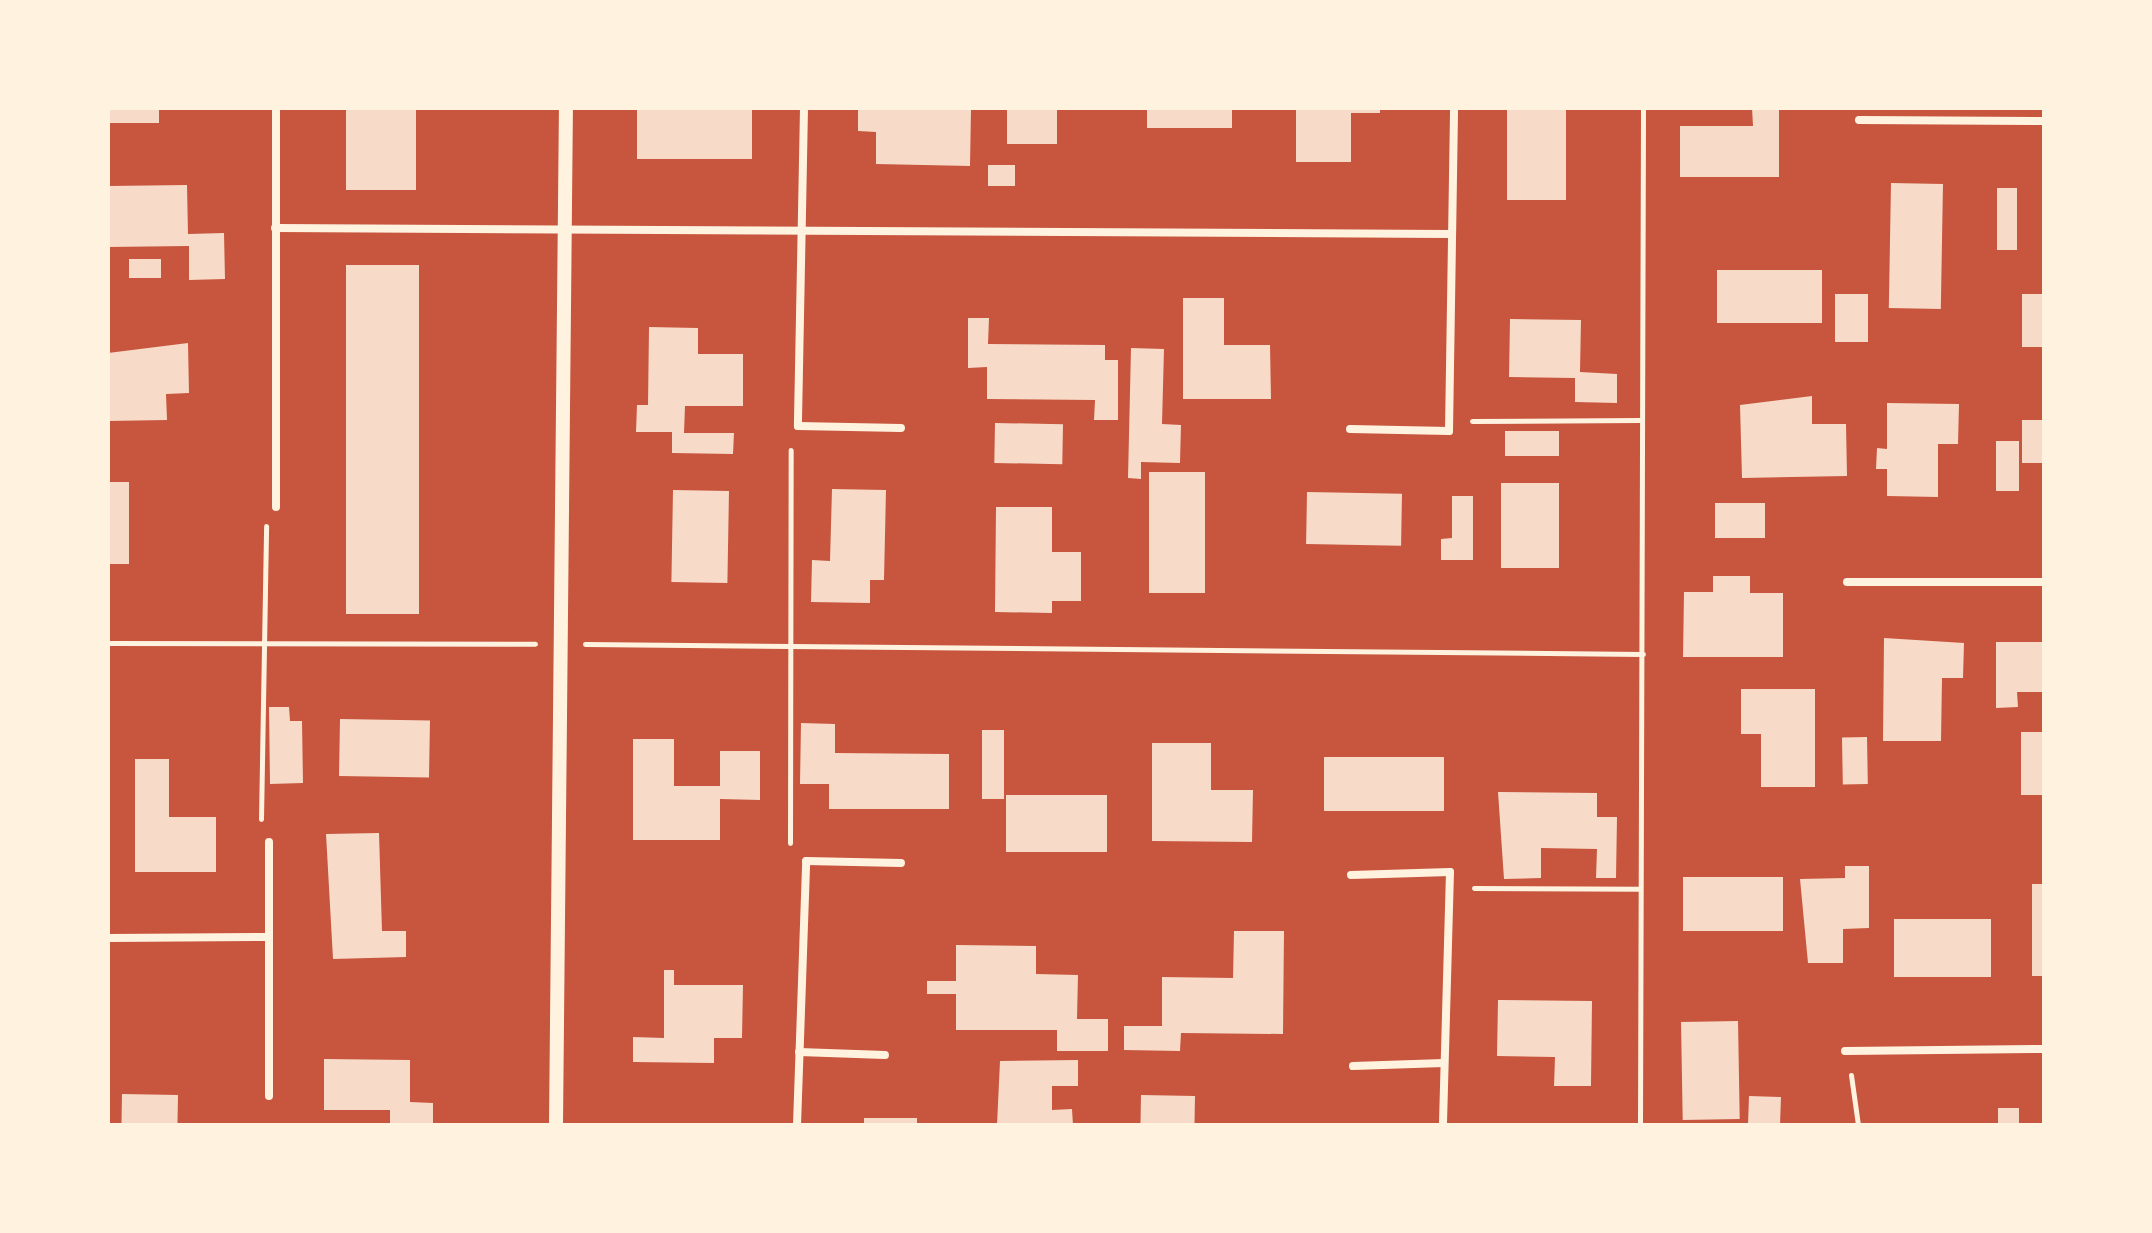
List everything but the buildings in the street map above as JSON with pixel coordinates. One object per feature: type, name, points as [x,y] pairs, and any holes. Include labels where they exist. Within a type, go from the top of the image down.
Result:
[{"type":"street","points":[[276,108],[276,507]]},
{"type":"street","points":[[556,1125],[566,108]]},
{"type":"street","points":[[804,108],[798,426],[901,428]]},
{"type":"street","points":[[1350,429],[1449,431],[1454,108]]},
{"type":"street","points":[[1859,120],[2044,121]]},
{"type":"street","points":[[275,228],[1450,234]]},
{"type":"street","points":[[1847,582],[2044,582]]},
{"type":"street","points":[[269,842],[269,1096]]},
{"type":"street","points":[[797,1125],[806,861],[901,863]]},
{"type":"street","points":[[1351,875],[1450,872],[1443,1125]]},
{"type":"street","points":[[108,938],[267,937]]},
{"type":"street","points":[[1845,1051],[2044,1049]]},
{"type":"street","points":[[799,1052],[885,1055]]},
{"type":"street","points":[[1353,1066],[1444,1063]]},
{"type":"path","points":[[1640,1125],[1643,108]]},
{"type":"path","points":[[1449,431],[1473,420],[1641,420]]},
{"type":"path","points":[[798,426],[789,455],[788,840],[806,861]]},
{"type":"path","points":[[269,842],[261,822],[262,533],[276,507]]},
{"type":"path","points":[[108,643],[1643,654]]},
{"type":"path","points":[[1450,872],[1472,888],[1640,889]]},
{"type":"path","points":[[1845,1051],[1858,1125]]}]
